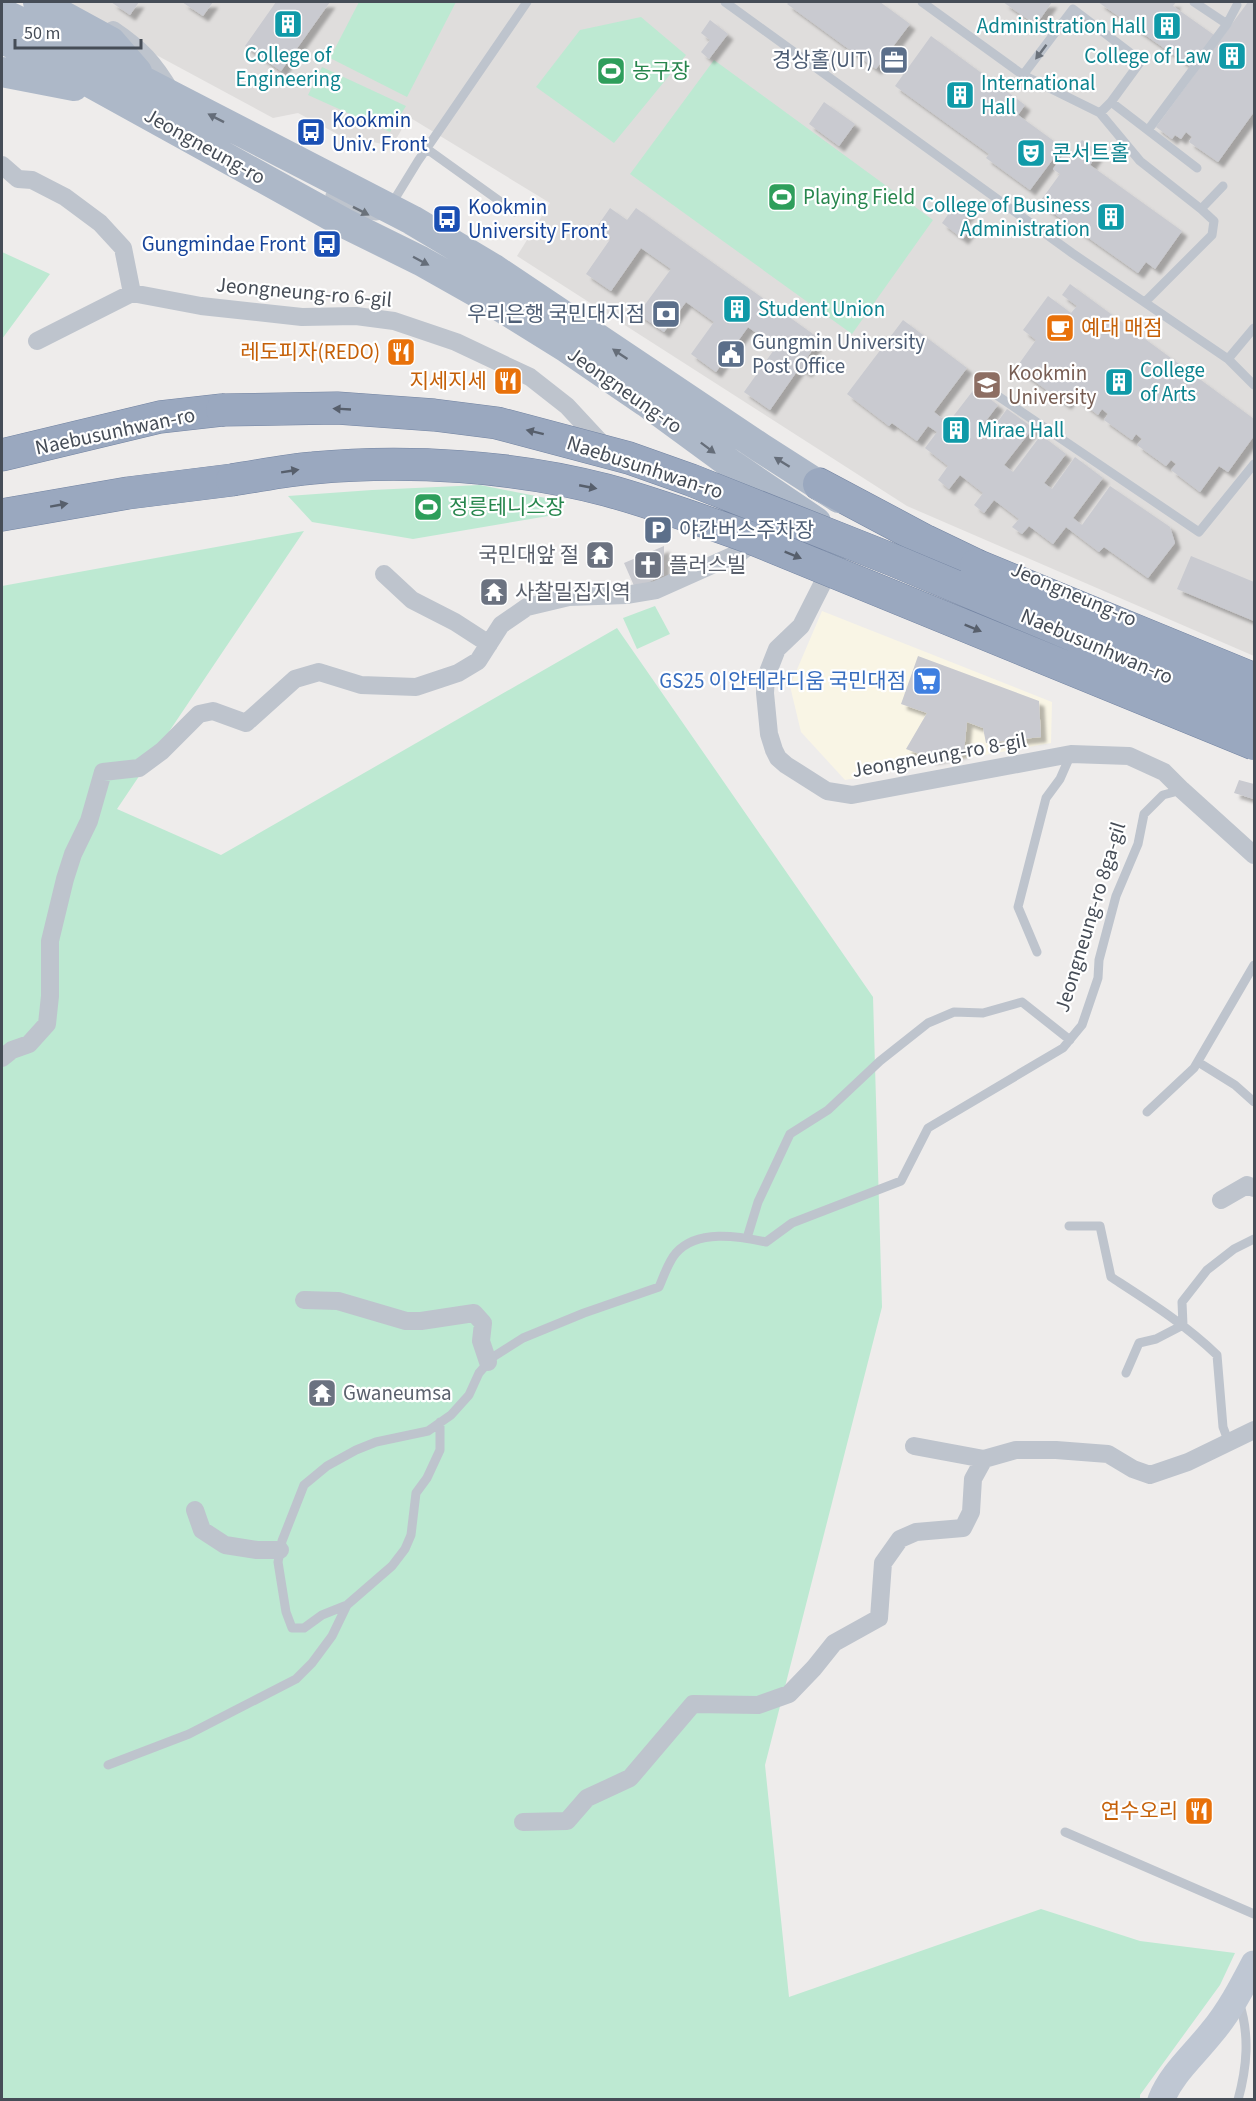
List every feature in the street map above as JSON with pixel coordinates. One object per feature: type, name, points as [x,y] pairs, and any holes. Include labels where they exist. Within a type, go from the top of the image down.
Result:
[{"type":"highway","name":"Naebusunhwan-ro","points":[[2,455],[160,417],[222,410],[337,408],[434,415],[497,423],[629,458],[691,480],[893,560],[1254,711]]},
{"type":"highway","name":"Naebusunhwan-ro","points":[[2,515],[128,493],[312,468],[374,465],[440,466],[490,470],[605,490],[672,510],[748,537],[1254,744]]},
{"type":"highway","points":[[819,484],[976,565],[1250,671]]},
{"type":"highway","points":[[1063,644],[1254,737]]},
{"type":"main road","points":[[38,2],[111,42],[144,82]]},
{"type":"main road","name":"Jeongneung-ro","points":[[2,13],[173,96],[338,190],[389,207],[494,269],[760,448],[819,484],[895,536],[925,552],[1049,604],[1156,644],[1250,671]]},
{"type":"main road","name":"Jeongneung-ro","points":[[2,39],[62,67],[345,223],[421,261],[483,296],[567,348],[844,542],[914,580],[1254,725]]},
{"type":"main road","points":[[2,72],[55,81],[82,89],[106,91]]},
{"type":"main road","points":[[199,143],[239,145],[338,190]]},
{"type":"main road","name":"Jeongneung-ro","points":[[819,484],[1250,671]]},
{"type":"main road","name":"Jeongneung-ro","points":[[1049,604],[1164,632]]},
{"type":"main road","points":[[1161,2100],[1175,2074],[1214,2031],[1237,1996],[1254,1964]]},
{"type":"street","name":"Jeongneung-ro","points":[[66,2],[115,31],[141,50],[158,70],[173,96]]},
{"type":"street","points":[[2,165],[18,179],[32,180],[65,197],[100,223],[123,248],[132,293],[37,341]]},
{"type":"street","name":"Jeongneung-ro 6-gil","points":[[132,293],[201,306],[303,317],[356,316],[394,321],[456,342],[530,377],[567,406],[630,472],[648,481],[774,525],[844,542]]},
{"type":"street","points":[[2,1058],[12,1050],[29,1044],[47,1024],[50,996],[50,941],[65,879],[73,854],[89,821],[103,772],[139,768],[162,751],[199,714],[213,711],[246,723],[295,679],[319,672],[362,685],[416,687],[458,673],[478,661],[501,626],[527,607],[569,597],[627,596],[656,590],[741,552],[774,525]]},
{"type":"street","name":"Jeongneung-ro 8-gil","points":[[844,542],[801,626],[777,649],[766,677],[765,693],[771,743],[778,758],[786,765],[827,792],[852,795],[1071,754],[1130,756],[1164,772],[1254,855]]},
{"type":"street","points":[[384,573],[412,600],[455,622],[489,644]]},
{"type":"street","points":[[1221,1200],[1247,1185],[1254,1188]]},
{"type":"street","points":[[304,1300],[338,1301],[406,1322],[421,1322],[474,1313],[483,1323],[481,1341],[488,1362]]},
{"type":"street","points":[[914,1446],[984,1459],[1016,1450],[1108,1454],[1133,1469],[1150,1474],[1188,1462],[1254,1430]]},
{"type":"street","points":[[523,1822],[567,1821],[587,1798],[630,1779],[693,1704],[758,1705],[789,1694],[834,1642],[879,1618],[883,1563],[900,1539],[916,1532],[963,1528],[971,1512],[973,1479],[984,1459]]},
{"type":"street","points":[[195,1510],[202,1530],[225,1545],[257,1550],[280,1550]]},
{"type":"lane","points":[[389,207],[526,2]]},
{"type":"lane","points":[[725,2],[1014,212],[1228,360],[1254,385]]},
{"type":"lane","points":[[922,2],[1023,75],[1100,113],[1140,161],[1214,221],[1212,235],[1145,302]]},
{"type":"lane","points":[[1194,2],[1227,24]]},
{"type":"lane","points":[[1148,130],[1227,24],[1237,5]]},
{"type":"lane","points":[[1023,75],[1072,9],[1141,61],[1111,102],[1100,113]]},
{"type":"lane","points":[[1111,102],[1197,168]]},
{"type":"lane","points":[[426,149],[515,212]]},
{"type":"lane","points":[[1202,209],[1223,186]]},
{"type":"lane","points":[[1228,360],[1254,328]]},
{"type":"lane","points":[[989,390],[1199,532],[1254,464]]},
{"type":"lane","points":[[1037,952],[1018,907],[1046,798],[1060,779],[1071,754]]},
{"type":"lane","name":"Jeongneung-ro 8ga-gil","points":[[347,1605],[322,1615],[304,1628],[292,1628],[286,1612],[278,1563],[282,1541],[304,1485],[327,1466],[376,1442],[428,1431],[451,1415],[469,1395],[479,1373],[493,1357],[524,1338],[584,1313],[659,1287],[676,1252],[697,1239],[739,1236],[766,1242],[792,1223],[901,1181],[928,1128],[1063,1048],[1082,1025],[1098,978],[1099,960],[1114,905],[1138,844],[1144,814],[1163,795],[1182,790]]},
{"type":"lane","points":[[1147,1112],[1198,1062],[1254,965]]},
{"type":"lane","name":"Jeongneung-ro 8ga-gil","points":[[747,1238],[758,1202],[790,1134],[828,1110],[880,1061],[928,1023],[954,1012],[983,1013],[1022,1002],[1070,1040]]},
{"type":"lane","points":[[1198,1062],[1235,1085],[1254,1102]]},
{"type":"lane","points":[[1069,1226],[1100,1226],[1111,1277],[1183,1325],[1217,1356],[1223,1426],[1229,1443]]},
{"type":"lane","points":[[1183,1325],[1182,1302],[1208,1270],[1234,1249],[1254,1239]]},
{"type":"lane","points":[[1126,1373],[1139,1343],[1156,1339],[1183,1325]]},
{"type":"lane","points":[[108,1765],[189,1734],[296,1679],[312,1663],[332,1636],[347,1605],[392,1566],[405,1549],[411,1535],[416,1493],[427,1478],[440,1450],[440,1422]]},
{"type":"lane","points":[[1065,1832],[1254,1914]]},
{"type":"lane","points":[[1237,1996],[1244,2015],[1250,2064],[1238,2100]]},
{"type":"shaded area","name":"Kookmin University","points":[[58,2],[1254,2],[1254,656],[907,506],[517,256],[550,203],[409,117],[392,146],[368,141],[354,143],[298,113],[273,118]]},
{"type":"shaded area","points":[[822,611],[1052,702],[1051,743],[845,780],[801,732],[790,686]]},
{"type":"green space","points":[[359,2],[456,2],[407,97],[330,58]]},
{"type":"green space","name":"농구장","points":[[641,17],[686,55],[614,143],[536,87],[580,30]]},
{"type":"green space","name":"Playing Field","points":[[714,60],[933,220],[852,334],[630,174]]},
{"type":"green space","points":[[322,67],[406,106],[390,132],[308,95]]},
{"type":"green space","points":[[2,252],[50,274],[2,339]]},
{"type":"green space","name":"정릉테니스장","points":[[480,485],[556,500],[560,514],[413,539],[312,522],[288,496],[372,490]]},
{"type":"green space","points":[[304,531],[117,809],[221,855],[617,628],[873,997],[882,1307],[765,1765],[789,1997],[1041,1909],[1140,1941],[1235,1953],[1220,1985],[1140,2095],[1140,2099],[2,2100],[2,586]]},
{"type":"green space","points":[[655,606],[670,634],[637,649],[623,618]]},
{"type":"building","points":[[111,2],[139,2],[130,15]]},
{"type":"building","name":"College of Engineering","points":[[182,2],[213,2],[203,16]]},
{"type":"building","name":"College of Engineering","points":[[276,2],[330,2],[281,71],[245,46]]},
{"type":"building","points":[[789,2],[880,2],[910,24],[876,69],[787,4]]},
{"type":"building","name":"Administration Hall","points":[[1003,2],[1052,2],[1036,25]]},
{"type":"building","name":"Administration Hall","points":[[1098,2],[1176,2],[1173,6],[1214,35],[1191,67]]},
{"type":"building","name":"College of Law","points":[[1248,2],[1254,2],[1254,112],[1218,162],[1189,142],[1192,137],[1186,132],[1181,139],[1175,135],[1172,139],[1156,127]]},
{"type":"building","points":[[710,20],[728,34],[709,59],[701,52],[710,40],[701,33]]},
{"type":"building","name":"International Hall","points":[[931,36],[1025,105],[1018,115],[1062,147],[1030,190],[986,158],[989,154],[895,86]]},
{"type":"building","points":[[824,102],[855,124],[839,146],[809,124]]},
{"type":"building","name":"College of Business Administration","points":[[1082,140],[1099,152],[1090,165],[1182,231],[1155,269],[1146,262],[1138,273],[1039,203],[1060,174],[1053,169],[1064,154],[1069,158]]},
{"type":"building","points":[[959,199],[972,209],[963,221],[972,227],[963,239],[942,223]]},
{"type":"building","name":"Student Union","points":[[610,208],[627,220],[636,208],[820,339],[807,358],[813,363],[806,372],[800,367],[770,410],[744,392],[776,347],[748,327],[716,372],[691,354],[714,322],[686,302],[664,332],[638,314],[671,269],[641,248],[611,291],[586,274],[611,238],[596,228]]},
{"type":"building","name":"College of Arts","points":[[1070,284],[1254,419],[1254,436],[1228,472],[1219,466],[1200,492],[1171,470],[1176,464],[1171,460],[1166,466],[1137,445],[1142,439],[1136,434],[1132,440],[1104,420],[1108,414],[1102,409],[1098,415],[1072,395],[1066,404],[1016,368],[1036,340],[1023,330],[1048,296],[1071,313],[1077,306],[1062,295]]},
{"type":"building","name":"Mirae Hall","points":[[903,320],[967,368],[934,412],[948,423],[975,388],[998,405],[976,434],[984,440],[1007,409],[1033,428],[1004,465],[1013,472],[1041,435],[1066,454],[1044,483],[1052,489],[1075,457],[1103,478],[1073,518],[1082,525],[1110,486],[1170,527],[1175,543],[1148,578],[1104,547],[1099,552],[1066,527],[1053,544],[1029,526],[1022,534],[1012,527],[1019,519],[994,500],[984,513],[974,505],[983,493],[960,475],[949,489],[938,480],[948,466],[925,448],[937,432],[928,426],[917,441],[892,423],[889,426],[847,394]]},
{"type":"building","name":"플러스빌","points":[[664,546],[664,575],[635,588],[624,563]]},
{"type":"building","points":[[1191,556],[1254,582],[1254,621],[1177,589]]},
{"type":"building","points":[[918,656],[1039,701],[1041,737],[986,743],[983,728],[967,722],[964,752],[932,759],[906,749],[927,713],[901,704]]},
{"type":"building","points":[[1239,780],[1254,784],[1254,799],[1234,793]]},
{"type":"place","name":"College of Engineering","points":[[288,24]]},
{"type":"place","name":"Administration Hall","points":[[1167,26]]},
{"type":"place","name":"College of Law","points":[[1232,56]]},
{"type":"place","name":"경상홀(UIT)","points":[[894,60]]},
{"type":"place","name":"농구장","points":[[611,71]]},
{"type":"place","name":"International Hall","points":[[960,95]]},
{"type":"place","name":"Kookmin Univ. Front","points":[[311,132]]},
{"type":"place","name":"콘서트홀","points":[[1031,153]]},
{"type":"place","name":"Playing Field","points":[[782,197]]},
{"type":"place","name":"College of Business Administration","points":[[1111,217]]},
{"type":"place","name":"Kookmin University Front","points":[[447,219]]},
{"type":"place","name":"Gungmindae Front","points":[[327,244]]},
{"type":"place","name":"Student Union","points":[[737,309]]},
{"type":"place","name":"우리은행 국민대지점","points":[[666,314]]},
{"type":"place","name":"예대 매점","points":[[1060,328]]},
{"type":"place","name":"레도피자(REDO)","points":[[401,352]]},
{"type":"place","name":"Gungmin University Post Office","points":[[731,354]]},
{"type":"place","name":"지세지세","points":[[508,381]]},
{"type":"place","name":"College of Arts","points":[[1119,382]]},
{"type":"place","name":"Kookmin University","points":[[987,385]]},
{"type":"place","name":"Mirae Hall","points":[[956,430]]},
{"type":"place","name":"정릉테니스장","points":[[428,507]]},
{"type":"place","name":"야간버스주차장","points":[[658,530]]},
{"type":"place","name":"국민대앞 절","points":[[600,555]]},
{"type":"place","name":"플러스빌","points":[[648,565]]},
{"type":"place","name":"사찰밀집지역","points":[[494,592]]},
{"type":"place","name":"GS25 이안테라디움 국민대점","points":[[927,681]]},
{"type":"place","name":"Gwaneumsa","points":[[322,1393]]},
{"type":"place","name":"연수오리","points":[[1199,1811]]}]
